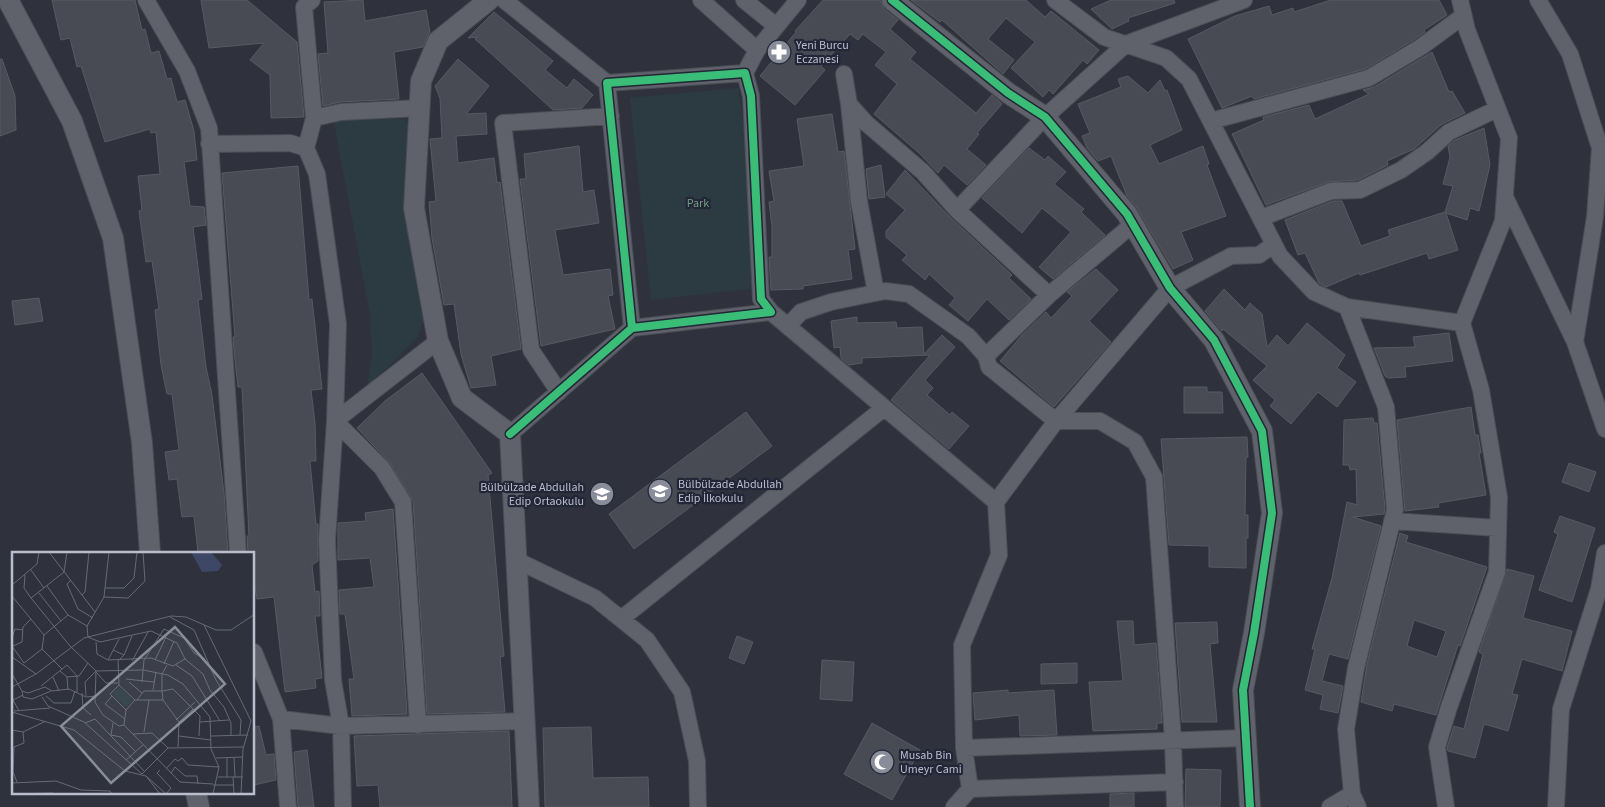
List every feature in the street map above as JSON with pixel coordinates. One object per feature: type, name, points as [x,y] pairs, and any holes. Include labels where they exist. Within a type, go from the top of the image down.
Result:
[{"type":"street","points":[[8,0],[72,121],[113,238],[142,443],[150,552]]},
{"type":"street","points":[[146,0],[186,70],[210,128],[209,144],[238,552]]},
{"type":"street","points":[[312,0],[304,7],[314,118],[306,148],[317,174],[338,324],[335,421],[327,540],[333,680],[341,726],[343,807]]},
{"type":"street","points":[[701,0],[757,50]]},
{"type":"street","points":[[744,0],[776,26]]},
{"type":"street","points":[[798,0],[757,50],[745,73],[751,96],[761,299],[771,312],[996,502]]},
{"type":"street","points":[[892,0],[1008,93],[1045,117],[1134,224],[1170,288],[1214,340],[1262,431],[1272,513],[1254,633],[1243,690],[1244,738],[1250,807]]},
{"type":"street","points":[[1055,0],[1104,37],[1166,58],[1189,79],[1280,256],[1314,292],[1347,307],[1462,323]]},
{"type":"street","points":[[957,210],[1045,117],[1126,44],[1244,0]]},
{"type":"street","points":[[1538,0],[1570,54],[1600,148],[1596,217],[1575,342]]},
{"type":"street","points":[[510,434],[462,398],[438,341],[414,208],[421,81],[438,41],[490,1],[608,83],[745,73]]},
{"type":"street","points":[[1211,121],[1369,78],[1421,48],[1461,8],[1509,138],[1503,221],[1462,323],[1481,390],[1500,497],[1497,572],[1449,707],[1437,747],[1446,807]]},
{"type":"street","points":[[844,74],[859,201],[876,293]]},
{"type":"street","points":[[608,83],[632,328]]},
{"type":"street","points":[[849,104],[866,124],[923,172],[957,210],[1049,294]]},
{"type":"street","points":[[314,118],[341,112],[420,108]]},
{"type":"street","points":[[1261,218],[1331,190],[1360,190],[1401,170],[1427,152],[1448,132],[1497,108]]},
{"type":"street","points":[[559,392],[531,350],[504,123],[611,116]]},
{"type":"street","points":[[209,144],[290,143],[306,148]]},
{"type":"street","points":[[1505,196],[1575,342],[1605,428]]},
{"type":"street","points":[[986,356],[1049,294],[1134,224]]},
{"type":"street","points":[[970,789],[964,748],[962,645],[999,555],[996,502],[1056,421],[1170,288],[1231,256],[1260,255],[1274,244]]},
{"type":"street","points":[[788,326],[801,312],[831,302],[885,291],[909,294],[968,336],[986,356],[990,367],[1056,421],[1100,421],[1135,442],[1154,477],[1176,807]]},
{"type":"street","points":[[1330,807],[1355,800],[1346,728],[1356,668],[1396,510],[1386,408],[1347,307]]},
{"type":"street","points":[[510,434],[632,328],[771,312]]},
{"type":"street","points":[[335,421],[438,341]]},
{"type":"street","points":[[621,619],[884,408]]},
{"type":"street","points":[[335,421],[382,468],[403,502],[418,725]]},
{"type":"street","points":[[510,434],[529,807]]},
{"type":"street","points":[[1392,521],[1498,528]]},
{"type":"street","points":[[1556,807],[1561,709],[1599,589],[1605,553]]},
{"type":"street","points":[[516,560],[596,598],[647,640],[682,692],[697,761],[698,807]]},
{"type":"street","points":[[255,655],[280,719],[288,807]]},
{"type":"street","points":[[280,719],[341,726],[525,721]]},
{"type":"street","points":[[964,748],[1244,738]]},
{"type":"street","points":[[954,807],[970,789],[1174,782]]},
{"type":"street","points":[[196,794],[199,807]]},
{"type":"green space","name":"Park","points":[[738,88],[756,202],[754,288],[651,300],[630,98]]},
{"type":"green space","points":[[333,118],[405,119],[412,135],[406,180],[408,235],[423,321],[418,337],[367,387],[372,355],[370,314]]},
{"type":"building","points":[[52,0],[135,0],[142,30],[145,29],[151,53],[159,51],[167,79],[171,78],[177,102],[185,100],[194,131],[197,160],[184,162],[190,206],[204,207],[206,225],[193,227],[202,299],[198,300],[224,493],[228,552],[198,552],[194,516],[182,517],[177,479],[169,480],[165,452],[179,450],[172,394],[167,394],[161,365],[155,310],[159,309],[152,261],[146,262],[139,211],[142,210],[138,176],[160,174],[156,132],[151,133],[150,129],[105,142],[81,66],[77,67],[70,38],[61,40]]},
{"type":"building","points":[[201,0],[247,0],[297,42],[304,117],[271,118],[270,75],[250,60],[264,43],[209,48]]},
{"type":"building","points":[[363,0],[365,21],[426,10],[430,32],[423,47],[394,52],[399,99],[340,102],[323,106],[318,54],[328,53],[324,2]]},
{"type":"building","points":[[823,0],[880,0],[884,9],[898,20],[890,29],[916,52],[910,59],[976,113],[992,95],[1002,104],[977,133],[979,134],[967,149],[986,165],[967,185],[944,165],[938,173],[919,153],[874,114],[897,84],[875,65],[886,52],[863,34],[858,40],[850,34],[821,66],[825,70],[795,105],[760,76],[795,31]]},
{"type":"building","points":[[911,0],[1026,0],[1045,17],[1051,11],[1099,50],[1087,64],[1083,60],[1053,94],[1049,90],[1043,97],[1011,68],[1035,42],[1006,18],[988,39],[1014,60],[1003,74],[942,20],[940,22]]},
{"type":"building","points":[[1111,0],[1174,0],[1175,3],[1128,18],[1129,21],[1112,29],[1091,9]]},
{"type":"building","points":[[1331,0],[1439,0],[1447,15],[1424,30],[1425,32],[1415,39],[1365,69],[1254,99],[1252,96],[1222,108],[1188,39],[1235,16],[1269,6],[1272,15],[1293,8],[1294,12]]},
{"type":"building","points":[[494,12],[553,61],[545,70],[567,88],[574,79],[593,95],[582,108],[553,110],[475,39],[478,37],[468,38]]},
{"type":"building","points":[[1432,52],[1449,92],[1452,91],[1465,113],[1442,124],[1414,149],[1387,161],[1388,165],[1358,180],[1328,182],[1266,205],[1232,134],[1264,120],[1263,117],[1309,105],[1315,119],[1369,94],[1363,90],[1374,87]]},
{"type":"building","points":[[0,59],[2,59],[15,96],[16,130],[0,136]]},
{"type":"building","points":[[458,59],[489,86],[466,114],[486,113],[487,134],[456,136],[458,163],[494,158],[497,183],[500,182],[521,349],[491,356],[496,385],[471,388],[461,354],[454,304],[444,305],[432,238],[429,202],[436,201],[430,139],[442,138],[440,98],[435,86]]},
{"type":"building","points":[[1128,76],[1148,93],[1160,80],[1165,91],[1167,90],[1182,130],[1150,145],[1159,164],[1203,146],[1209,164],[1207,165],[1226,216],[1181,232],[1193,260],[1173,269],[1137,208],[1127,196],[1111,156],[1098,161],[1087,148],[1082,136],[1090,133],[1078,104],[1121,87],[1118,79]]},
{"type":"building","points":[[832,114],[838,152],[844,151],[855,249],[848,250],[852,279],[803,286],[803,289],[771,290],[769,257],[772,257],[772,227],[769,202],[774,201],[769,171],[804,166],[797,119]]},
{"type":"building","points":[[1484,128],[1490,165],[1479,211],[1470,208],[1467,220],[1446,213],[1458,250],[1429,259],[1427,253],[1360,275],[1359,273],[1326,287],[1319,283],[1305,253],[1298,255],[1285,220],[1333,201],[1342,201],[1361,246],[1390,236],[1388,230],[1445,212],[1453,186],[1443,184],[1450,157],[1448,146],[1455,140]]},
{"type":"building","points":[[579,146],[583,192],[594,190],[599,223],[555,230],[563,275],[610,269],[613,295],[608,296],[615,329],[541,346],[520,179],[526,179],[524,154]]},
{"type":"building","points":[[1029,148],[1045,160],[1048,156],[1066,172],[1054,184],[1084,209],[1081,212],[1105,235],[1053,279],[1039,267],[1071,232],[1042,208],[1022,233],[982,198]]},
{"type":"building","points":[[881,165],[885,197],[869,199],[866,169]]},
{"type":"building","points":[[298,166],[309,300],[312,299],[322,389],[311,390],[315,423],[316,461],[310,461],[316,524],[318,524],[318,561],[312,565],[315,592],[319,591],[320,616],[315,616],[322,678],[315,679],[316,688],[285,692],[274,597],[257,599],[255,552],[248,552],[247,536],[249,536],[242,387],[238,387],[234,350],[233,337],[235,337],[222,173]]},
{"type":"building","points":[[905,170],[950,217],[1012,275],[1009,278],[1031,299],[1009,320],[987,299],[968,321],[949,305],[955,298],[929,274],[925,280],[902,260],[907,255],[886,237],[886,231],[905,210],[886,194]]},
{"type":"building","points":[[1096,269],[1118,290],[1089,321],[1111,342],[1054,407],[1000,361],[1022,335],[1046,312],[1051,318],[1072,296],[1067,292]]},
{"type":"building","points":[[1224,289],[1245,310],[1250,303],[1262,314],[1267,347],[1277,335],[1288,346],[1307,323],[1345,355],[1337,368],[1356,382],[1337,407],[1318,392],[1291,424],[1270,406],[1275,400],[1253,380],[1267,366],[1223,329],[1222,331],[1205,311]]},
{"type":"building","points":[[39,298],[43,321],[15,325],[12,301]]},
{"type":"building","points":[[857,317],[857,323],[896,322],[897,328],[922,327],[924,354],[942,335],[955,347],[925,380],[933,388],[927,395],[950,415],[952,412],[969,426],[949,449],[891,400],[930,355],[862,358],[862,363],[849,365],[841,358],[840,347],[834,348],[831,321]]},
{"type":"building","points":[[1449,333],[1453,361],[1405,367],[1406,377],[1388,378],[1385,376],[1374,348],[1415,347],[1413,337]]},
{"type":"building","points":[[422,373],[492,473],[488,475],[504,656],[500,657],[505,712],[427,714],[413,501],[390,463],[357,428],[385,401]]},
{"type":"building","points":[[1184,387],[1207,387],[1207,392],[1222,392],[1223,413],[1184,413]]},
{"type":"building","points":[[1471,407],[1475,435],[1478,435],[1486,495],[1438,503],[1439,507],[1405,511],[1397,420]]},
{"type":"building","points":[[746,412],[772,446],[634,549],[609,514]]},
{"type":"building","points":[[1373,418],[1374,423],[1377,423],[1385,509],[1384,514],[1353,517],[1381,526],[1348,659],[1329,654],[1322,681],[1343,686],[1338,713],[1320,709],[1323,695],[1305,690],[1315,649],[1312,649],[1332,578],[1347,502],[1357,505],[1356,469],[1350,470],[1349,465],[1343,465],[1344,420]]},
{"type":"building","points":[[1247,437],[1248,457],[1246,457],[1245,515],[1248,515],[1248,538],[1246,538],[1246,568],[1209,567],[1209,546],[1169,545],[1161,439]]},
{"type":"building","points":[[1569,463],[1596,472],[1589,492],[1562,482]]},
{"type":"building","points":[[393,509],[407,714],[352,716],[349,679],[354,679],[345,614],[340,614],[339,590],[374,587],[370,558],[338,560],[338,523],[366,521],[365,513]]},
{"type":"building","points":[[1560,516],[1595,528],[1572,602],[1539,590],[1558,534],[1554,532]]},
{"type":"building","points":[[1400,533],[1408,536],[1406,542],[1487,567],[1460,646],[1458,645],[1436,715],[1394,704],[1392,711],[1361,702],[1367,664]],"holes":[[[1414,620],[1446,631],[1437,657],[1407,646]]]},
{"type":"building","points":[[1507,569],[1534,576],[1523,618],[1572,631],[1562,671],[1522,659],[1512,694],[1518,695],[1508,731],[1484,724],[1475,758],[1448,751],[1447,748],[1454,726],[1464,729],[1483,654],[1479,652]]},
{"type":"building","points":[[1117,621],[1133,621],[1134,645],[1156,643],[1162,723],[1157,723],[1157,729],[1093,731],[1089,682],[1123,681]]},
{"type":"building","points":[[1217,622],[1218,643],[1210,644],[1217,722],[1182,722],[1175,623]]},
{"type":"building","points":[[737,636],[753,642],[744,664],[729,658]]},
{"type":"building","points":[[822,660],[854,662],[852,701],[820,699]]},
{"type":"building","points":[[1077,663],[1077,683],[1041,684],[1041,664]]},
{"type":"building","points":[[1008,690],[1008,693],[1054,690],[1057,735],[1020,736],[1019,715],[975,720],[973,693]]},
{"type":"building","name":"Musab Bin Umeyr Cami","points":[[872,723],[920,750],[892,800],[844,774]]},
{"type":"building","points":[[259,726],[266,755],[274,754],[276,780],[255,785],[255,727]]},
{"type":"building","points":[[591,727],[593,778],[648,777],[649,807],[545,807],[543,728]]},
{"type":"building","points":[[509,731],[512,807],[380,807],[378,785],[357,786],[354,736]]},
{"type":"building","points":[[307,750],[314,807],[298,807],[294,752]]},
{"type":"building","points":[[1186,769],[1221,770],[1220,807],[1185,807]]},
{"type":"building","points":[[1134,793],[1134,807],[1110,807],[1110,794]]},
{"type":"cycle path","points":[[892,0],[1008,93],[1045,117],[1127,214],[1170,288],[1214,340],[1262,431],[1272,513],[1254,633],[1243,690],[1250,807]]},
{"type":"cycle path","points":[[510,434],[632,328],[771,312],[761,299],[751,96],[745,73],[607,83],[632,328]]},
{"type":"place","name":"Yeni Burcu Eczanesi","points":[[779,52]]},
{"type":"place","name":"Bülbülzade Abdullah Edip İlkokulu","points":[[660,491]]},
{"type":"place","name":"Bülbülzade Abdullah Edip Ortaokulu","points":[[602,494]]},
{"type":"place","name":"Musab Bin Umeyr Cami","points":[[882,762]]}]
